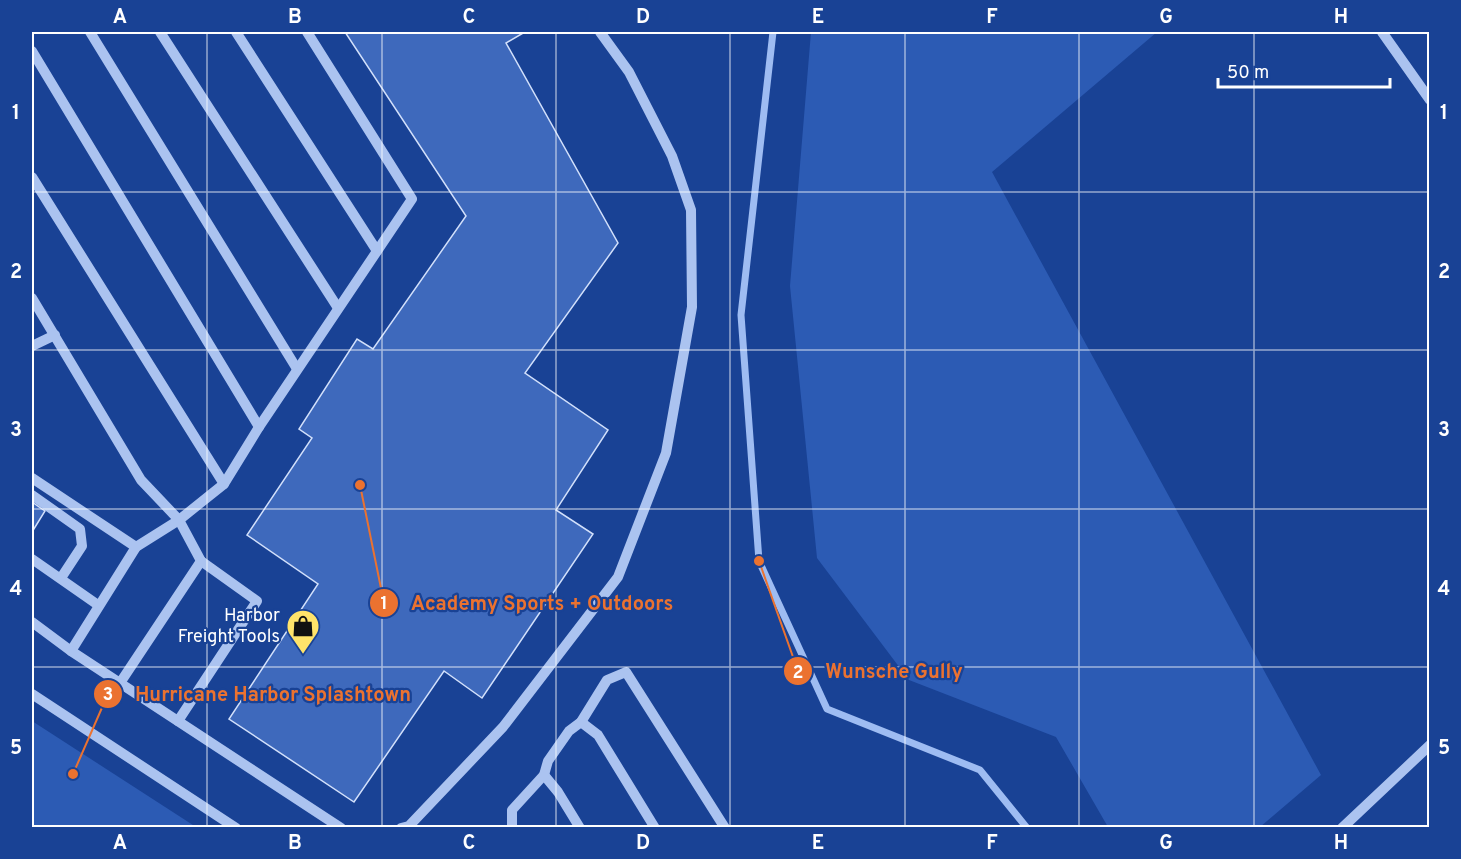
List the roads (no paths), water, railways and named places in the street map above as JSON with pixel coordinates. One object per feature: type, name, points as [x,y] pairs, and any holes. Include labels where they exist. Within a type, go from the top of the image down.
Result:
[{"type":"lane","points":[[90,32],[297,369]]},
{"type":"lane","points":[[160,32],[339,309]]},
{"type":"lane","points":[[236,32],[377,251]]},
{"type":"lane","points":[[71,651],[136,547],[179,520],[224,484],[297,369],[412,199],[307,32]]},
{"type":"lane","points":[[401,828],[409,826],[503,727],[618,577],[666,453],[692,307],[691,210],[672,156],[629,72],[600,32]]},
{"type":"lane","points":[[1382,32],[1430,100]]},
{"type":"lane","points":[[32,51],[259,427]]},
{"type":"lane","points":[[32,177],[224,484]]},
{"type":"lane","points":[[32,298],[141,480],[179,520],[201,561],[257,601],[178,721]]},
{"type":"lane","points":[[32,346],[55,335]]},
{"type":"lane","points":[[32,478],[136,547]]},
{"type":"lane","points":[[32,495],[80,529],[82,546],[61,578]]},
{"type":"lane","points":[[32,560],[98,605]]},
{"type":"lane","points":[[120,683],[201,561]]},
{"type":"lane","points":[[32,622],[71,651],[341,828]]},
{"type":"lane","points":[[512,828],[512,810],[544,776],[553,754],[569,731],[581,722],[607,680],[626,672],[725,828]]},
{"type":"lane","points":[[32,694],[236,828]]},
{"type":"lane","points":[[581,722],[598,735],[655,828]]},
{"type":"lane","points":[[1342,828],[1430,745]]},
{"type":"lane","points":[[544,776],[558,792],[580,828]]},
{"type":"waterway","points":[[773,32],[741,315],[759,561],[827,709],[980,770],[1027,828]]},
{"type":"place","name":"Academy Sports + Outdoors","points":[[360,485]]},
{"type":"place","name":"Wunsche Gully","points":[[759,561]]},
{"type":"place","name":"Harbor Freight Tools","points":[[303,655]]},
{"type":"place","name":"Hurricane Harbor Splashtown","points":[[73,774]]}]
